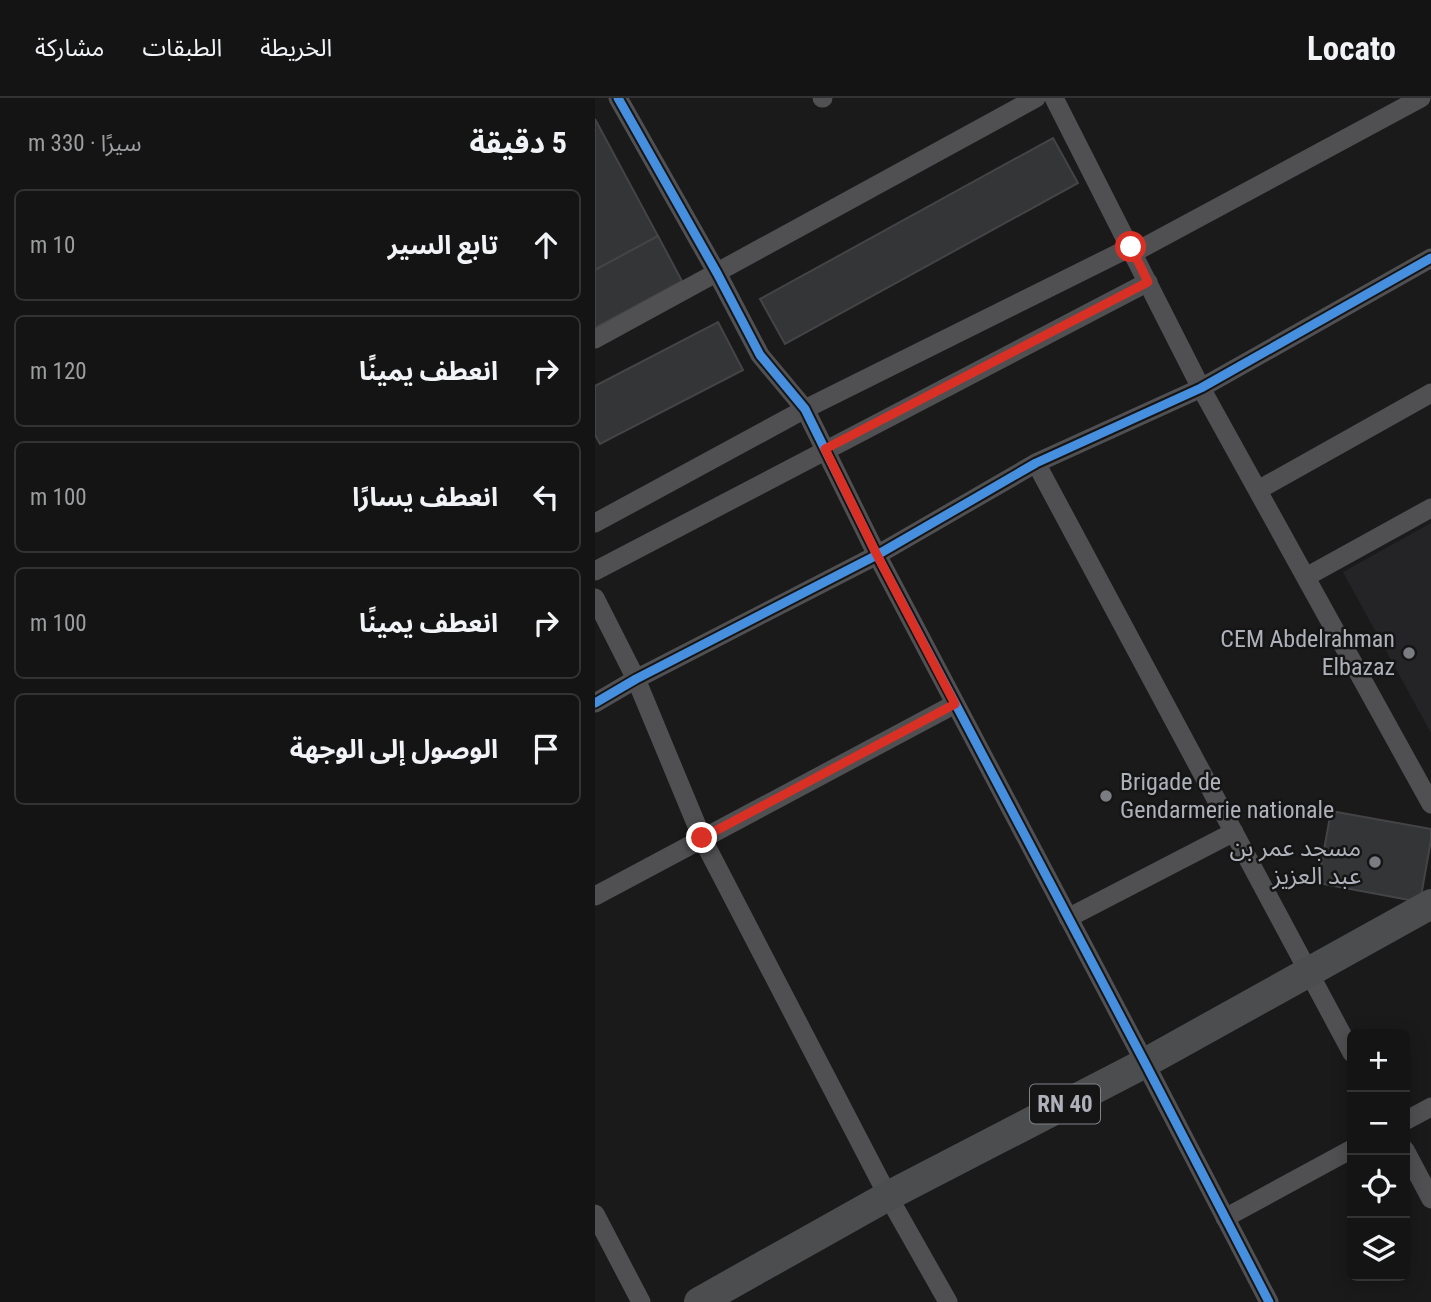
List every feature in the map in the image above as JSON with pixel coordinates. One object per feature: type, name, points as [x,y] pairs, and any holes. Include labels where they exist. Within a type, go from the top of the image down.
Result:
[{"type":"main road","name":"RN 40","points":[[699,1302],[888,1196],[1145,1063],[1431,904]]},
{"type":"street","points":[[618,98],[760,355],[805,409],[877,555],[1269,1302]]},
{"type":"street","points":[[595,339],[1036,98]]},
{"type":"street","points":[[1054,98],[1201,388],[1431,804]]},
{"type":"street","points":[[595,523],[805,409],[1132,250],[1421,98]]},
{"type":"street","points":[[595,703],[636,679],[877,555],[1036,463],[1201,388],[1431,258]]},
{"type":"street","points":[[595,571],[1148,282]]},
{"type":"street","points":[[1258,490],[1431,393]]},
{"type":"street","points":[[1036,463],[1347,1044]]},
{"type":"street","points":[[1306,577],[1431,508]]},
{"type":"street","points":[[595,598],[636,679],[702,838],[888,1196],[948,1302]]},
{"type":"street","points":[[595,896],[955,704]]},
{"type":"street","points":[[1068,918],[1234,832]]},
{"type":"street","points":[[1410,1118],[1431,1107]]},
{"type":"street","points":[[1225,1218],[1347,1152]]},
{"type":"street","points":[[1408,1155],[1431,1199]]},
{"type":"street","points":[[595,1214],[641,1302]]},
{"type":"shaded area","name":"CEM Abdelrahman Elbazaz","points":[[1431,523],[1431,733],[1343,572]]},
{"type":"building","points":[[595,119],[658,236],[595,270]]},
{"type":"building","points":[[1053,138],[1078,183],[785,344],[760,299]]},
{"type":"building","points":[[658,236],[682,281],[595,328],[595,270]]},
{"type":"building","points":[[718,322],[743,370],[600,444],[595,435],[595,386]]},
{"type":"building","name":"مسجد عمر بن عبد العزيز","points":[[1331,811],[1431,829],[1420,902],[1318,883]]},
{"type":"cycle path","points":[[618,98],[760,355],[805,409],[877,555],[1269,1302]]},
{"type":"cycle path","points":[[595,703],[636,679],[877,555],[1036,463],[1201,388],[1431,258]]},
{"type":"place","name":"CEM Abdelrahman Elbazaz","points":[[1409,653]]},
{"type":"place","name":"Brigade de Gendarmerie nationale","points":[[1106,796]]},
{"type":"place","name":"مسجد عمر بن عبد العزيز","points":[[1375,862]]},
{"type":"route","points":[[702,838],[955,704],[825,449],[1148,282],[1131,247]]}]
